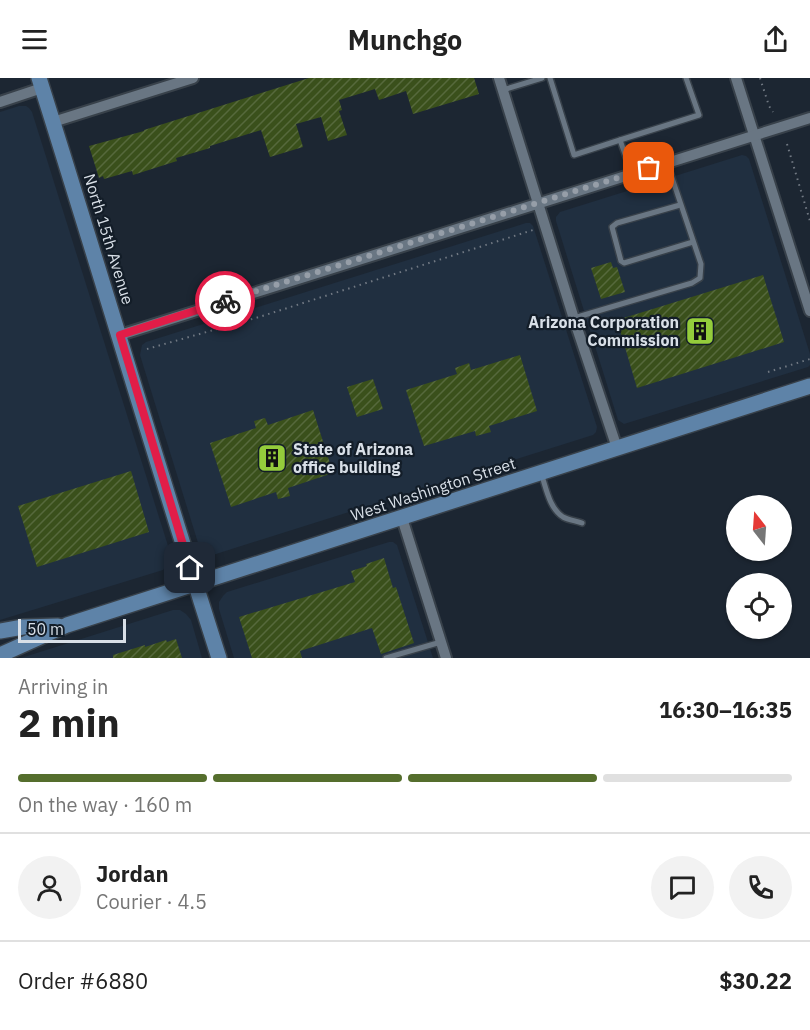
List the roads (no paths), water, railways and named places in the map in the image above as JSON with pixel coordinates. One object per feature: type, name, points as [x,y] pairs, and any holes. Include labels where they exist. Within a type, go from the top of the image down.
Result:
[{"type":"main road","name":"North 15th Avenue","points":[[41,83],[219,658]]},
{"type":"main road","name":"West Washington Street","points":[[0,655],[67,625],[810,386]]},
{"type":"main road","name":"West Washington Street","points":[[0,632],[23,627],[67,625]]},
{"type":"street","points":[[53,122],[194,78]]},
{"type":"street","points":[[499,78],[617,448]]},
{"type":"street","points":[[736,78],[810,311]]},
{"type":"street","points":[[0,102],[41,83]]},
{"type":"street","points":[[120,335],[810,118]]},
{"type":"street","points":[[402,518],[446,658]]},
{"type":"lane","points":[[503,90],[542,78]]},
{"type":"lane","points":[[550,78],[574,154],[699,115],[686,78]]},
{"type":"lane","points":[[620,140],[632,174]]},
{"type":"lane","points":[[574,318],[692,283],[700,278],[701,264],[667,163]]},
{"type":"lane","points":[[680,205],[617,223],[612,227],[621,261],[624,263],[693,242]]},
{"type":"lane","points":[[541,473],[549,498],[556,510],[564,518],[582,523]]},
{"type":"lane","points":[[386,658],[441,642]]},
{"type":"place","name":"Arizona Corporation Commission","points":[[700,331]]},
{"type":"place","name":"State of Arizona office building","points":[[272,458]]}]
